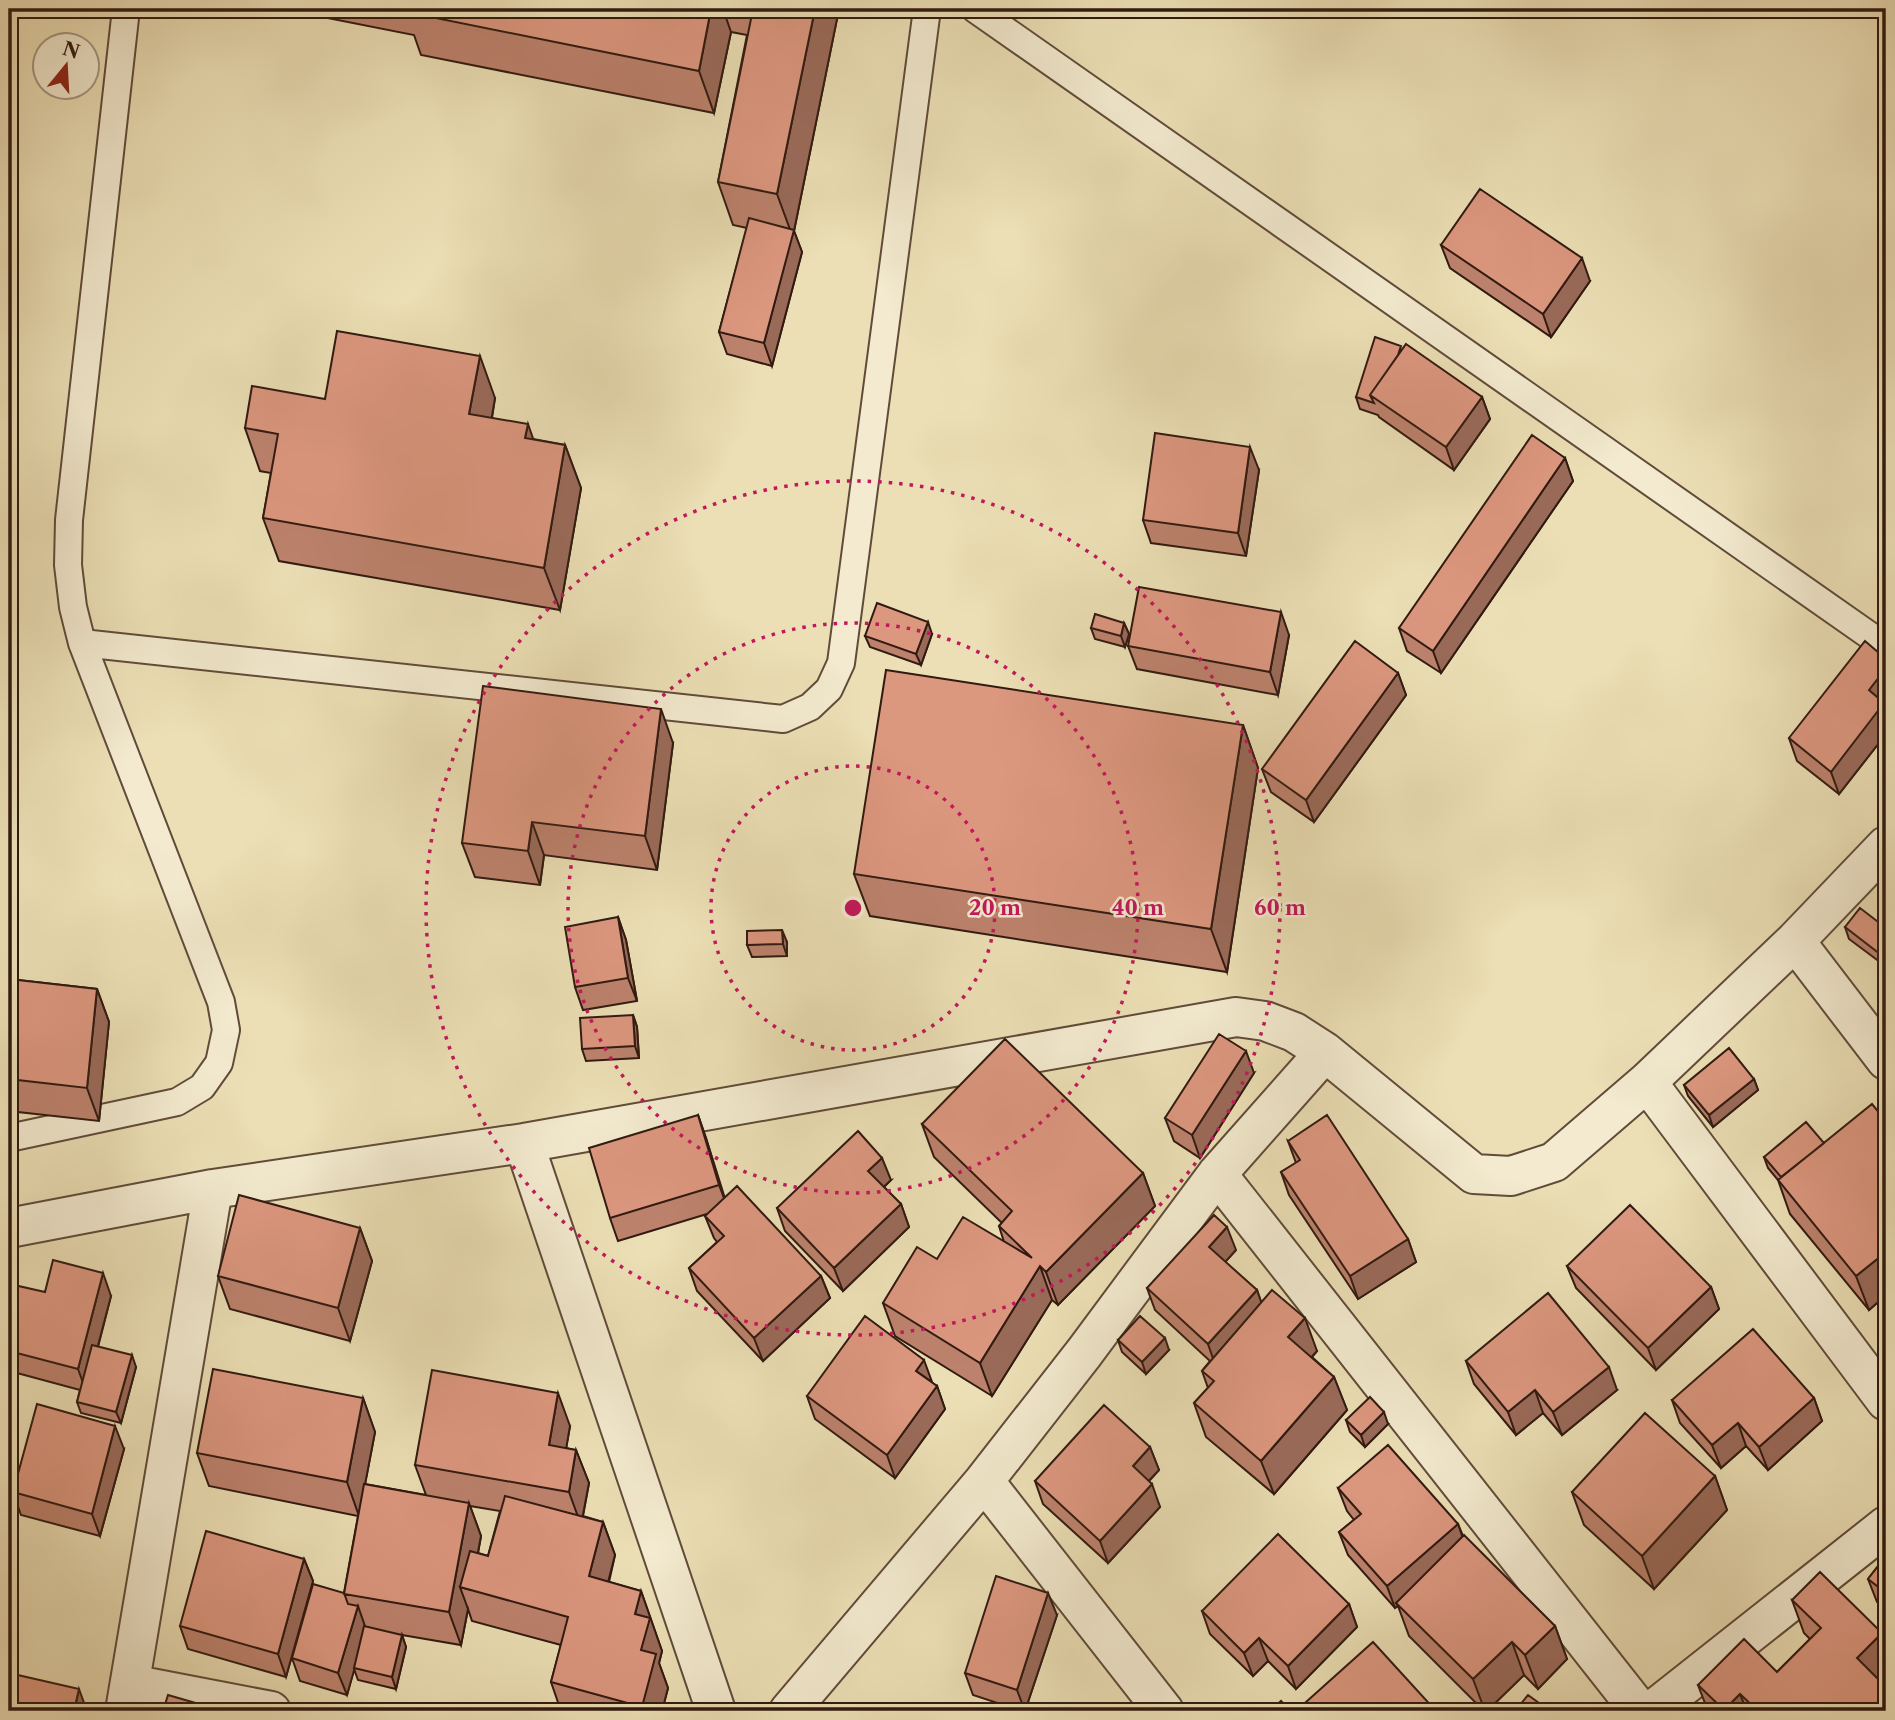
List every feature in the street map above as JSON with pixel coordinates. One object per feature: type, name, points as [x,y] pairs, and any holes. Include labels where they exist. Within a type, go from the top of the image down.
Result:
[{"type":"street","points":[[9,1228],[213,1189],[524,1143],[1236,1017],[1265,1021],[1294,1032],[1325,1052],[1474,1174],[1511,1176],[1554,1162],[1647,1082],[1795,941],[1886,846]]},
{"type":"street","points":[[1795,941],[1886,1060]]},
{"type":"street","points":[[789,1711],[984,1481],[1084,1353],[1217,1174],[1325,1052]]},
{"type":"street","points":[[1647,1082],[1886,1401]]},
{"type":"street","points":[[524,1143],[716,1711]]},
{"type":"street","points":[[1217,1174],[1640,1711]]},
{"type":"street","points":[[213,1189],[128,1698],[271,1711]]},
{"type":"street","points":[[984,1481],[1164,1711]]},
{"type":"street","points":[[1651,1711],[1886,1527]]},
{"type":"lane","points":[[9,1138],[177,1102],[202,1087],[219,1063],[226,1030],[221,1002],[82,643],[73,607],[68,565],[69,520],[126,9]]},
{"type":"lane","points":[[82,643],[783,719],[810,707],[829,689],[841,663],[928,9]]},
{"type":"lane","points":[[975,9],[1886,647]]},
{"type":"building","points":[[406,9],[711,9],[699,71],[406,12]]},
{"type":"building","points":[[753,9],[815,9],[777,194],[718,182]]},
{"type":"building","points":[[1480,189],[1582,258],[1543,314],[1441,245]]},
{"type":"building","points":[[749,218],[794,230],[764,343],[719,332]]},
{"type":"building","points":[[337,331],[480,356],[469,414],[528,424],[525,438],[565,445],[544,568],[263,518],[278,434],[245,428],[252,386],[325,399]]},
{"type":"building","points":[[1375,337],[1401,346],[1398,355],[1370,395],[1374,403],[1356,397]]},
{"type":"building","points":[[1406,344],[1482,397],[1446,447],[1370,395]]},
{"type":"building","points":[[1155,433],[1250,447],[1238,533],[1143,520]]},
{"type":"building","points":[[1532,435],[1565,458],[1433,651],[1399,628]]},
{"type":"building","points":[[1139,587],[1281,612],[1270,672],[1128,646]]},
{"type":"building","points":[[877,603],[928,622],[916,654],[865,636]]},
{"type":"building","points":[[1095,614],[1124,623],[1121,636],[1091,628]]},
{"type":"building","points":[[1355,641],[1398,673],[1306,800],[1262,769]]},
{"type":"building","points":[[1865,641],[1886,659],[1886,668],[1869,690],[1884,703],[1831,772],[1789,738]]},
{"type":"building","points":[[886,670],[1243,725],[1211,929],[854,874]]},
{"type":"building","points":[[483,686],[661,709],[645,836],[532,822],[528,851],[462,843]]},
{"type":"building","points":[[1860,908],[1886,928],[1886,945],[1880,954],[1845,927]]},
{"type":"building","points":[[618,917],[628,978],[575,987],[565,927]]},
{"type":"building","points":[[782,930],[783,944],[747,945],[747,931]]},
{"type":"building","points":[[9,979],[97,989],[87,1088],[9,1079]]},
{"type":"building","points":[[633,1015],[635,1046],[582,1049],[580,1018]]},
{"type":"building","points":[[1219,1034],[1246,1051],[1192,1135],[1165,1118]]},
{"type":"building","points":[[1005,1039],[1143,1173],[1046,1272],[1040,1266],[980,1363],[883,1303],[917,1247],[937,1259],[963,1217],[1032,1258],[999,1226],[1012,1211],[922,1124]]},
{"type":"building","points":[[1729,1048],[1754,1079],[1709,1115],[1684,1085]]},
{"type":"building","points":[[1872,1104],[1886,1121],[1886,1252],[1856,1276],[1778,1180]]},
{"type":"building","points":[[698,1115],[719,1185],[610,1218],[589,1148]]},
{"type":"building","points":[[1327,1115],[1408,1239],[1350,1276],[1281,1172],[1300,1160],[1288,1141]]},
{"type":"building","points":[[1806,1122],[1824,1143],[1781,1177],[1764,1157]]},
{"type":"building","points":[[858,1131],[882,1158],[868,1171],[901,1204],[834,1268],[777,1208]]},
{"type":"building","points":[[737,1186],[821,1276],[754,1338],[689,1268],[724,1236],[705,1216]]},
{"type":"building","points":[[239,1195],[360,1228],[338,1308],[218,1276]]},
{"type":"building","points":[[1630,1205],[1711,1287],[1648,1348],[1567,1266]]},
{"type":"building","points":[[1214,1215],[1227,1227],[1209,1247],[1257,1290],[1208,1344],[1147,1288]]},
{"type":"building","points":[[53,1260],[103,1273],[78,1369],[9,1351],[9,1304],[14,1285],[45,1292]]},
{"type":"building","points":[[1272,1290],[1305,1318],[1288,1337],[1334,1377],[1261,1461],[1194,1403],[1214,1381],[1202,1371]]},
{"type":"building","points":[[1548,1293],[1609,1367],[1553,1412],[1535,1390],[1508,1412],[1466,1361]]},
{"type":"building","points":[[865,1316],[924,1360],[916,1371],[937,1386],[887,1455],[807,1396]]},
{"type":"building","points":[[1140,1316],[1165,1338],[1142,1362],[1118,1340]]},
{"type":"building","points":[[1753,1329],[1814,1398],[1759,1447],[1738,1423],[1712,1445],[1672,1400]]},
{"type":"building","points":[[92,1345],[132,1355],[116,1412],[77,1402]]},
{"type":"building","points":[[213,1369],[363,1398],[347,1482],[197,1453]]},
{"type":"building","points":[[432,1370],[558,1393],[549,1445],[576,1450],[569,1492],[415,1465]]},
{"type":"building","points":[[1370,1397],[1384,1412],[1361,1435],[1346,1420]]},
{"type":"building","points":[[37,1404],[115,1426],[92,1514],[13,1492]]},
{"type":"building","points":[[1104,1405],[1150,1447],[1133,1466],[1152,1484],[1100,1541],[1035,1481]]},
{"type":"building","points":[[1645,1413],[1715,1476],[1642,1556],[1572,1492]]},
{"type":"building","points":[[1388,1445],[1458,1524],[1387,1586],[1339,1532],[1361,1514],[1338,1488]]},
{"type":"building","points":[[364,1484],[469,1503],[449,1612],[344,1594]]},
{"type":"building","points":[[505,1496],[603,1522],[589,1576],[641,1591],[635,1614],[650,1618],[641,1650],[656,1654],[642,1707],[551,1682],[568,1617],[460,1587],[470,1551],[488,1556]]},
{"type":"building","points":[[206,1531],[304,1559],[278,1654],[180,1626]]},
{"type":"building","points":[[1278,1534],[1349,1604],[1288,1666],[1259,1638],[1244,1653],[1202,1611]]},
{"type":"building","points":[[1464,1535],[1555,1626],[1525,1655],[1512,1642],[1473,1679],[1396,1603]]},
{"type":"building","points":[[1886,1556],[1886,1593],[1868,1579]]},
{"type":"building","points":[[1820,1572],[1882,1633],[1857,1658],[1886,1687],[1886,1698],[1873,1711],[1758,1711],[1740,1694],[1724,1710],[1698,1685],[1744,1639],[1777,1672],[1821,1628],[1792,1600]]},
{"type":"building","points":[[996,1576],[1048,1593],[1017,1690],[965,1673]]},
{"type":"building","points":[[313,1584],[344,1593],[348,1604],[358,1606],[338,1673],[292,1658]]},
{"type":"building","points":[[364,1626],[402,1635],[392,1677],[354,1668]]},
{"type":"building","points":[[1373,1642],[1436,1711],[1296,1711]]},
{"type":"building","points":[[9,1673],[79,1689],[74,1711],[9,1711]]},
{"type":"building","points":[[168,1695],[206,1706],[205,1711],[163,1711]]},
{"type":"building","points":[[1528,1695],[1550,1711],[1515,1711]]},
{"type":"building","points":[[1281,1701],[1290,1711],[1270,1711]]}]
